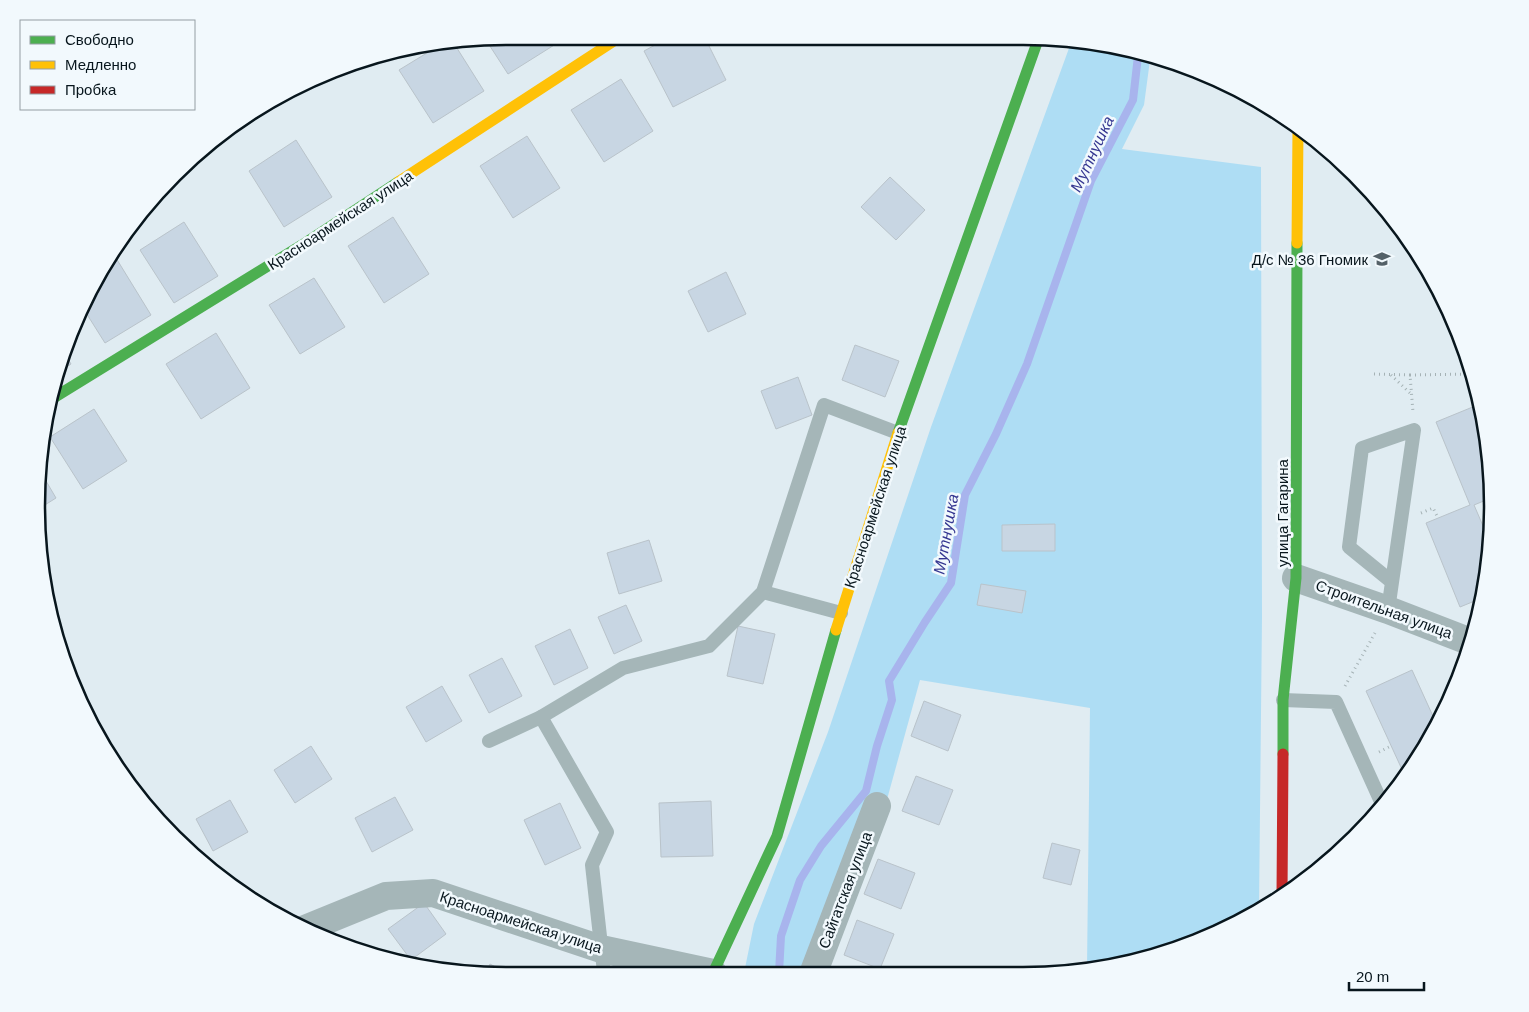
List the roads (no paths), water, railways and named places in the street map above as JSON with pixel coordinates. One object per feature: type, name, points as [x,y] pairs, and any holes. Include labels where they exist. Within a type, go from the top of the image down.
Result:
[{"type":"street","name":"Красноармейская улица","points":[[59,395],[302,245],[608,45]]},
{"type":"street","name":"Красноармейская улица","points":[[716,967],[777,836],[841,613],[898,433],[1036,45]]},
{"type":"street","name":"улица Гагарина","points":[[1282,887],[1283,700],[1296,578],[1298,136]]},
{"type":"street","name":"Строительная улица","points":[[1296,578],[1464,639]]},
{"type":"street","name":"Сайгатская улица","points":[[816,967],[877,806]]},
{"type":"street","name":"Красноармейская улица","points":[[314,925],[386,896],[434,892],[602,961],[658,967]]},
{"type":"lane","points":[[489,741],[541,716],[624,668],[709,646],[763,592],[824,405],[898,433]]},
{"type":"lane","points":[[1388,610],[1414,430],[1362,448],[1349,547],[1392,582]]},
{"type":"lane","points":[[763,592],[841,613]]},
{"type":"lane","points":[[1283,700],[1336,702],[1380,798]]},
{"type":"lane","points":[[541,716],[607,832],[592,865],[602,961]]},
{"type":"waterway","name":"Мутнушка","points":[[779,967],[781,936],[800,880],[821,846],[866,791],[877,746],[892,700],[889,681],[951,583],[965,495],[996,434],[1027,364],[1091,181],[1133,100],[1138,60]]},
{"type":"place","name":"Д/с № 36 Гномик","points":[[1382,259]]}]
